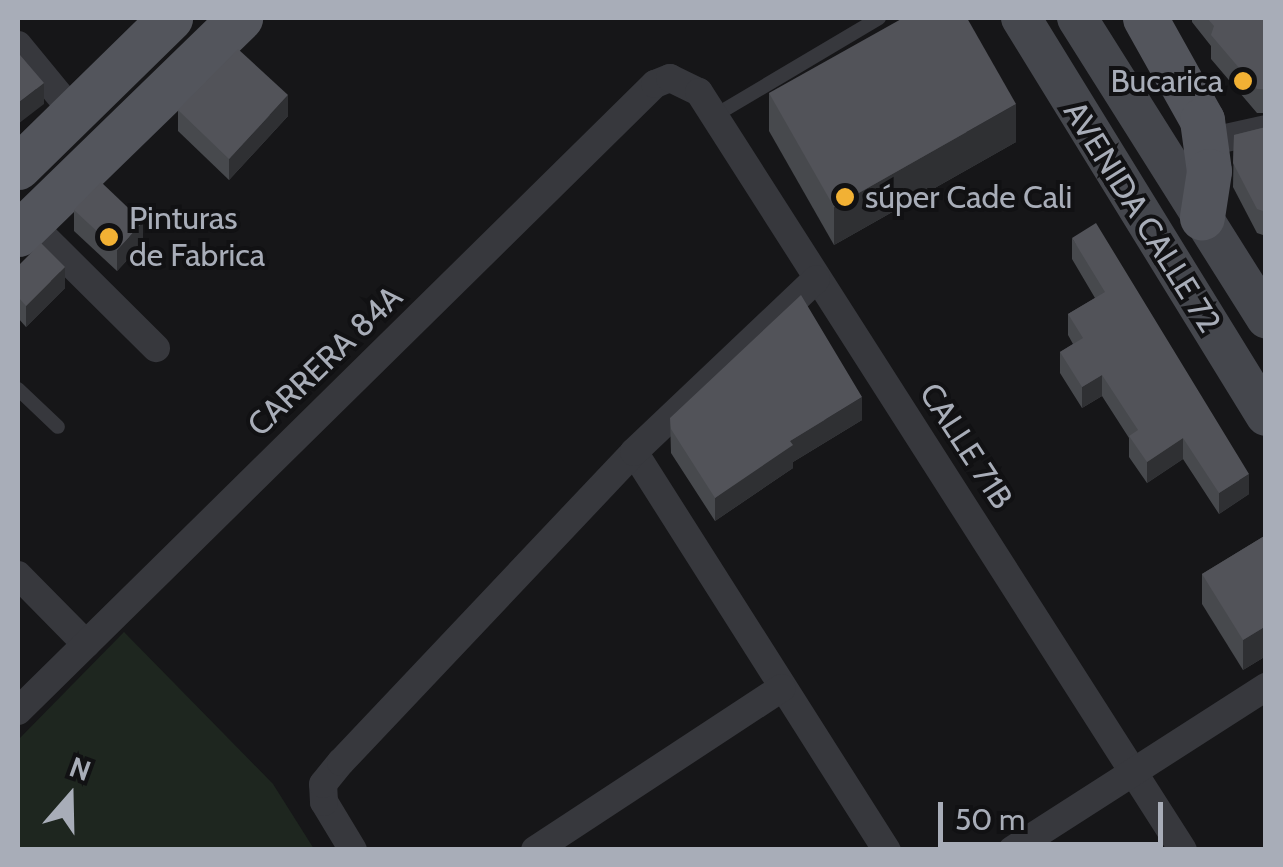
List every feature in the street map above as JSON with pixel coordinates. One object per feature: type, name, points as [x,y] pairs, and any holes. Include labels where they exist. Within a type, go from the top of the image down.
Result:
[{"type":"main road","points":[[18,167],[170,18]]},
{"type":"main road","points":[[23,228],[240,18]]},
{"type":"main road","name":"AVENIDA CALLE 72","points":[[1021,18],[1266,416]]},
{"type":"main road","name":"AVENIDA CALLE 72","points":[[1077,18],[1202,217],[1259,294]]},
{"type":"main road","points":[[1145,18],[1208,142],[1202,217]]},
{"type":"street","points":[[22,59],[73,112]]},
{"type":"street","name":"CARRERA 84A","points":[[18,711],[655,84],[670,78],[689,82]]},
{"type":"street","name":"CALLE 71B","points":[[689,82],[1183,850]]},
{"type":"street","points":[[1208,142],[1266,128]]},
{"type":"street","points":[[23,228],[156,348]]},
{"type":"street","points":[[353,850],[324,802],[324,784],[634,452],[816,279]]},
{"type":"street","points":[[634,452],[887,850]]},
{"type":"street","points":[[18,575],[86,644]]},
{"type":"street","points":[[1012,850],[1266,687]]},
{"type":"street","points":[[535,850],[782,688]]},
{"type":"lane","points":[[714,116],[879,18]]},
{"type":"lane","points":[[18,389],[58,427]]},
{"type":"shaded area","points":[[124,632],[273,784],[314,849],[18,849],[18,740]]},
{"type":"building","points":[[903,18],[967,18],[1016,104],[834,207],[769,93]]},
{"type":"building","name":"Bucarica","points":[[1207,18],[1266,18],[1266,89],[1257,89],[1211,35],[1214,26]]},
{"type":"building","points":[[238,49],[288,95],[229,159],[178,110]]},
{"type":"building","points":[[18,57],[44,83],[18,103]]},
{"type":"building","points":[[1266,127],[1266,212],[1257,209],[1233,163],[1234,135]]},
{"type":"building","points":[[101,182],[143,222],[117,250],[74,210]]},
{"type":"building","points":[[1096,223],[1249,474],[1219,493],[1183,438],[1147,462],[1129,436],[1138,430],[1102,375],[1082,387],[1060,352],[1083,338],[1068,314],[1105,292],[1072,238]]},
{"type":"building","points":[[41,243],[65,267],[26,306],[18,297],[18,266]]},
{"type":"building","points":[[801,295],[862,397],[790,441],[793,445],[715,498],[671,429],[670,418]]},
{"type":"building","points":[[1266,535],[1266,626],[1243,640],[1202,574]]},
{"type":"place","name":"Bucarica","points":[[1243,81]]},
{"type":"place","name":"súper Cade Cali","points":[[845,197]]},
{"type":"place","name":"Pinturas de Fabrica","points":[[109,237]]}]
